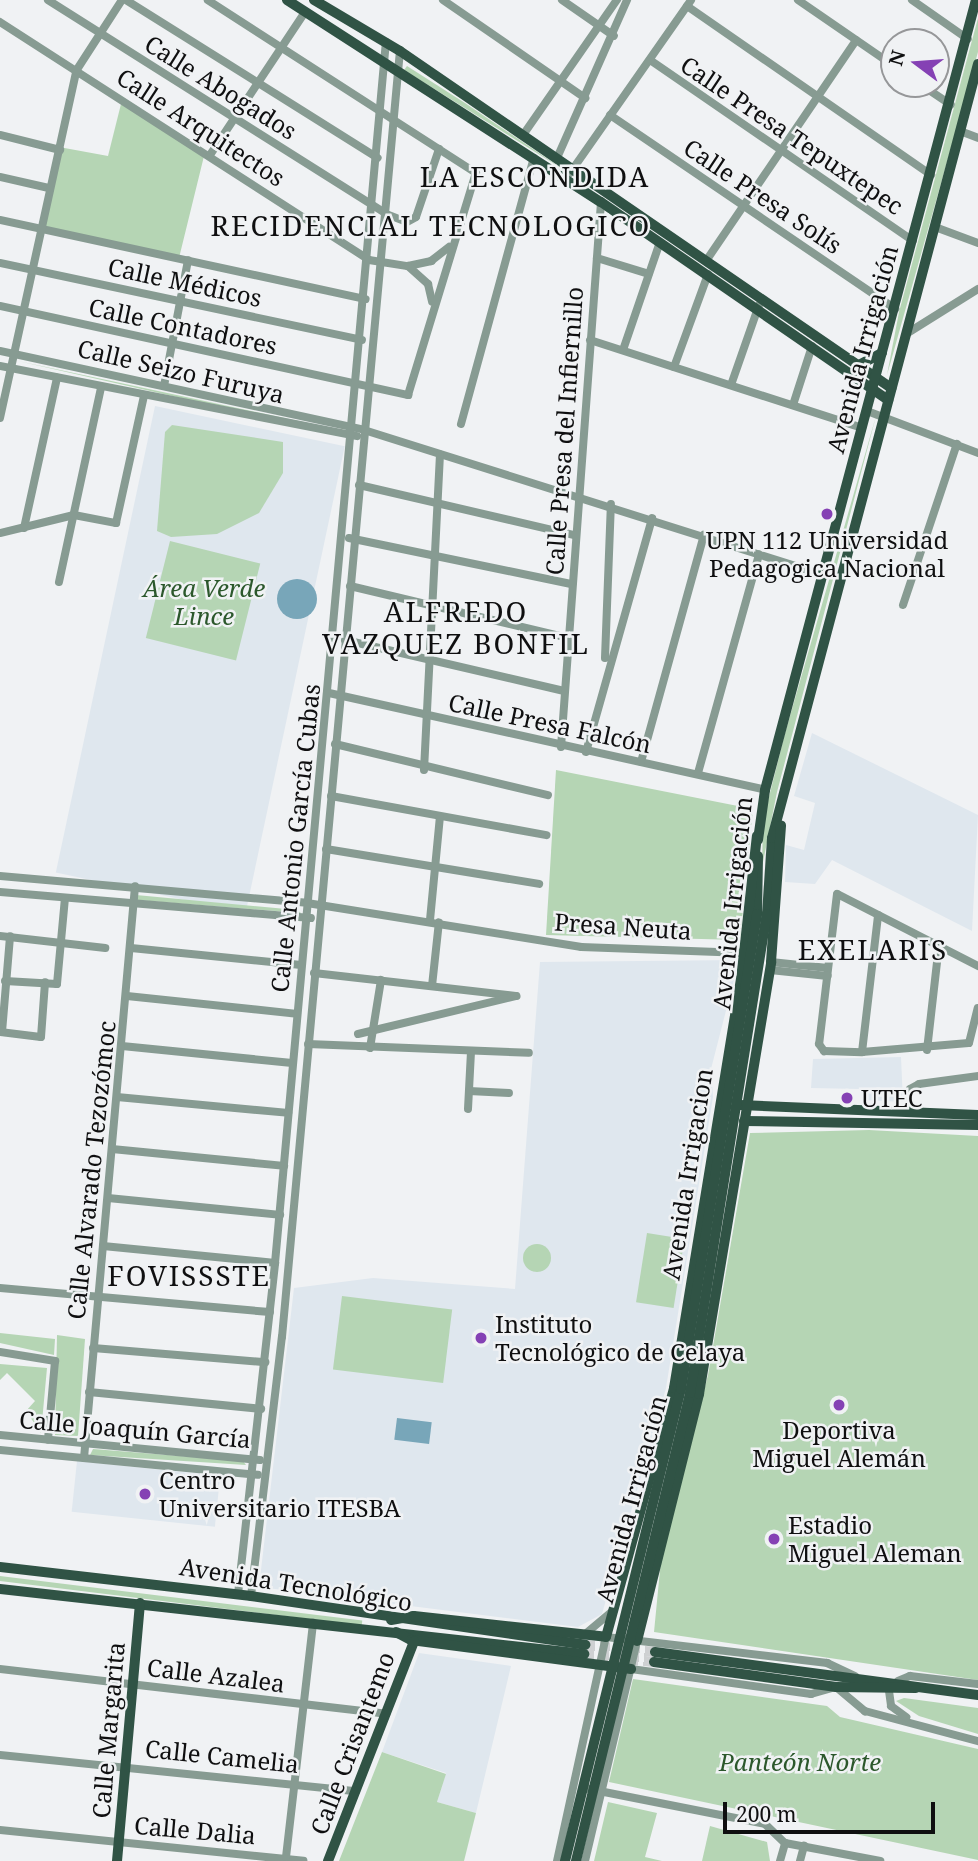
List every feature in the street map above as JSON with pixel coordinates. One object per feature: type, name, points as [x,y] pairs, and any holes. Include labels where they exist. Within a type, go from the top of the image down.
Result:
[{"type":"main road","points":[[287,0],[534,158],[570,174],[706,261],[812,346],[888,400]]},
{"type":"main road","points":[[313,0],[332,3],[557,158],[570,174],[601,202],[708,274],[760,303],[891,388]]},
{"type":"main road","name":"Avenida Irrigación","points":[[565,1861],[681,1389],[762,914],[757,836],[765,790],[951,105],[976,0]]},
{"type":"main road","name":"Avenida Irrigación","points":[[576,1861],[690,1393],[772,838],[978,64]]},
{"type":"main road","points":[[859,365],[882,353]]},
{"type":"main road","name":"Avenida Irrigacion","points":[[637,1641],[699,1394],[770,966],[786,788]]},
{"type":"main road","name":"Avenida Irrigacion","points":[[606,1637],[674,1388],[744,953],[757,836]]},
{"type":"main road","points":[[720,1104],[978,1115]]},
{"type":"main road","points":[[744,1121],[946,1124],[978,1127]]},
{"type":"main road","points":[[702,1208],[712,1219],[729,1214]]},
{"type":"main road","name":"Avenida Tecnológico","points":[[0,1567],[238,1594],[391,1625]]},
{"type":"main road","name":"Avenida Tecnológico","points":[[0,1589],[313,1623],[391,1625],[584,1645]]},
{"type":"main road","name":"Calle Margarita","points":[[117,1861],[140,1603]]},
{"type":"main road","points":[[391,1625],[414,1616],[584,1645],[606,1637]]},
{"type":"main road","points":[[391,1625],[414,1641],[631,1670]]},
{"type":"main road","name":"Calle Crisantemo","points":[[328,1861],[414,1641]]},
{"type":"main road","points":[[916,1688],[898,1681],[654,1657],[835,1687],[889,1691],[916,1688],[978,1695]]},
{"type":"street","name":"Calle Abogados","points":[[48,0],[386,214]]},
{"type":"street","points":[[0,418],[76,71],[124,0],[378,158]]},
{"type":"street","points":[[208,0],[476,173],[432,307]]},
{"type":"street","points":[[443,0],[585,98]]},
{"type":"street","points":[[562,0],[614,36]]},
{"type":"street","points":[[523,135],[618,0]]},
{"type":"street","points":[[557,158],[614,36],[627,0]]},
{"type":"street","points":[[798,0],[880,56]]},
{"type":"street","points":[[912,0],[968,38]]},
{"type":"street","points":[[570,174],[689,3],[931,175]]},
{"type":"street","points":[[210,155],[305,12]]},
{"type":"street","name":"Calle Arquitectos","points":[[0,22],[369,260],[408,266]]},
{"type":"street","points":[[706,261],[856,40]]},
{"type":"street","name":"Calle Antonio García Cubas","points":[[251,1596],[282,1337],[341,695],[359,485],[359,384],[386,42]]},
{"type":"street","name":"Calle Antonio García Cubas","points":[[238,1594],[261,1409],[301,965],[344,537],[359,433],[369,386],[400,51]]},
{"type":"street","name":"Calle Presa Tepuxtepec","points":[[650,60],[913,241]]},
{"type":"street","points":[[941,98],[951,105]]},
{"type":"street","name":"Calle Presa Solís","points":[[610,115],[895,309]]},
{"type":"street","points":[[960,131],[978,138]]},
{"type":"street","points":[[0,135],[60,150]]},
{"type":"street","points":[[386,214],[407,222],[416,217],[439,149]]},
{"type":"street","points":[[461,424],[534,158]]},
{"type":"street","points":[[0,177],[49,188]]},
{"type":"street","name":"Calle Presa del Infiernillo","points":[[561,747],[574,535],[601,202]]},
{"type":"street","points":[[0,220],[366,299]]},
{"type":"street","points":[[934,227],[978,243]]},
{"type":"street","points":[[623,350],[660,242]]},
{"type":"street","points":[[408,266],[431,261],[452,244]]},
{"type":"street","points":[[597,258],[649,274]]},
{"type":"street","points":[[164,386],[188,260]]},
{"type":"street","name":"Calle Médicos","points":[[0,263],[362,340]]},
{"type":"street","points":[[408,266],[428,284],[432,307]]},
{"type":"street","points":[[674,367],[708,274]]},
{"type":"street","points":[[906,334],[978,289]]},
{"type":"street","points":[[731,385],[760,303]]},
{"type":"street","name":"Calle Contadores","points":[[0,306],[408,395],[432,307]]},
{"type":"street","points":[[590,340],[862,428]]},
{"type":"street","points":[[793,405],[812,346]]},
{"type":"street","name":"Calle Seizo Furuya","points":[[0,351],[164,386],[359,433]]},
{"type":"street","name":"Calle Seizo Furuya","points":[[0,366],[144,396],[359,433]]},
{"type":"street","points":[[24,528],[57,378]]},
{"type":"street","points":[[59,582],[102,387]]},
{"type":"street","points":[[0,533],[74,515],[116,523],[144,396]]},
{"type":"street","points":[[867,411],[884,415],[978,453]]},
{"type":"street","points":[[359,433],[578,493],[823,575]]},
{"type":"street","points":[[903,605],[957,444]]},
{"type":"street","points":[[424,770],[440,454]]},
{"type":"street","points":[[359,485],[574,535]]},
{"type":"street","points":[[605,672],[611,505]]},
{"type":"street","points":[[586,752],[605,672],[652,518]]},
{"type":"street","points":[[641,762],[704,535]]},
{"type":"street","points":[[344,537],[572,584]]},
{"type":"street","points":[[698,774],[759,554]]},
{"type":"street","points":[[350,586],[432,602],[568,638]]},
{"type":"street","points":[[345,640],[428,657],[564,691]]},
{"type":"street","name":"Calle Presa Falcón","points":[[329,693],[425,717],[765,790]]},
{"type":"street","points":[[335,744],[424,770],[548,795]]},
{"type":"street","points":[[331,796],[546,835]]},
{"type":"street","points":[[432,986],[440,817]]},
{"type":"street","points":[[326,849],[539,884]]},
{"type":"street","name":"Presa Neuta","points":[[0,877],[135,886],[307,903],[541,939],[744,953]]},
{"type":"street","name":"Calle Alvarado Tezozómoc","points":[[84,1458],[135,886]]},
{"type":"street","points":[[0,892],[319,919]]},
{"type":"street","points":[[978,966],[837,894],[821,1049],[862,1052],[927,1050],[972,1041],[978,1008]]},
{"type":"street","points":[[5,981],[57,984],[65,898]]},
{"type":"street","points":[[862,1052],[878,915]]},
{"type":"street","points":[[0,936],[104,948]]},
{"type":"street","points":[[10,936],[1,1032],[41,1037],[45,982]]},
{"type":"street","points":[[927,1050],[939,945]]},
{"type":"street","points":[[131,948],[301,965]]},
{"type":"street","points":[[770,966],[828,972]]},
{"type":"street","points":[[314,973],[516,996],[358,1034]]},
{"type":"street","points":[[370,1048],[381,980]]},
{"type":"street","points":[[127,996],[297,1014]]},
{"type":"street","points":[[308,1044],[529,1053]]},
{"type":"street","points":[[122,1046],[292,1063]]},
{"type":"street","points":[[468,1109],[471,1051]]},
{"type":"street","points":[[727,1064],[736,1079],[751,1077]]},
{"type":"street","points":[[907,1111],[910,1089],[919,1084],[978,1076]]},
{"type":"street","points":[[469,1091],[509,1093]]},
{"type":"street","points":[[117,1097],[288,1113]]},
{"type":"street","points":[[112,1149],[284,1166]]},
{"type":"street","points":[[108,1198],[279,1214]]},
{"type":"street","points":[[103,1246],[275,1263]]},
{"type":"street","points":[[695,1255],[706,1248],[722,1258]]},
{"type":"street","points":[[0,1289],[270,1312]]},
{"type":"street","points":[[268,1336],[282,1337]]},
{"type":"street","points":[[93,1348],[265,1362]]},
{"type":"street","points":[[0,1352],[55,1362],[48,1440]]},
{"type":"street","points":[[89,1392],[261,1409]]},
{"type":"street","name":"Calle Joaquín García","points":[[0,1435],[266,1460]]},
{"type":"street","name":"Calle Joaquín García","points":[[0,1450],[265,1475]]},
{"type":"street","points":[[639,1513],[654,1514],[664,1527]]},
{"type":"street","points":[[248,1515],[260,1517]]},
{"type":"street","points":[[625,1562],[638,1576],[654,1569]]},
{"type":"street","points":[[584,1645],[613,1610]]},
{"type":"street","points":[[286,1857],[313,1623]]},
{"type":"street","points":[[557,1861],[606,1637],[827,1663],[855,1676]]},
{"type":"street","points":[[585,1861],[637,1641]]},
{"type":"street","name":"Calle Azalea","points":[[0,1668],[386,1714]]},
{"type":"street","points":[[631,1670],[811,1694],[835,1687],[865,1711],[978,1741]]},
{"type":"street","points":[[898,1681],[910,1676],[978,1684]]},
{"type":"street","points":[[889,1691],[891,1706],[915,1723]]},
{"type":"street","name":"Calle Camelia","points":[[0,1755],[126,1765],[356,1791]]},
{"type":"street","points":[[576,1779],[582,1787],[765,1824],[785,1843],[880,1861]]},
{"type":"street","name":"Calle Dalia","points":[[0,1830],[286,1857],[303,1861]]},
{"type":"street","points":[[780,1861],[785,1843]]},
{"type":"street","points":[[800,1861],[804,1846]]},
{"type":"shaded area","points":[[155,406],[345,446],[246,913],[56,873]]},
{"type":"shaded area","points":[[812,733],[978,815],[972,931],[832,860],[815,884],[785,882],[786,845],[804,850],[815,803],[794,796]]},
{"type":"shaded area","name":"Instituto Tecnológico de Celaya","points":[[739,960],[711,1069],[713,1097],[666,1388],[602,1614],[578,1627],[259,1587],[294,1288],[373,1278],[515,1289],[540,962]]},
{"type":"shaded area","points":[[901,1057],[903,1102],[864,1100],[860,1089],[811,1088],[813,1059]]},
{"type":"shaded area","name":"Centro Universitario ITESBA","points":[[77,1461],[220,1476],[215,1527],[72,1512]]},
{"type":"shaded area","points":[[419,1653],[511,1666],[476,1813],[437,1802],[446,1773],[382,1752]]},
{"type":"green space","points":[[978,18],[978,52],[887,375],[899,312]]},
{"type":"green space","points":[[407,66],[465,103],[564,170],[404,70]]},
{"type":"green space","points":[[122,100],[205,152],[179,258],[41,229],[59,147],[108,156]]},
{"type":"green space","points":[[18,361],[345,431],[344,435]]},
{"type":"green space","points":[[876,416],[777,792],[762,867],[763,821],[784,737]]},
{"type":"green space","points":[[172,425],[283,442],[283,473],[259,513],[217,534],[171,537],[157,531],[165,432]]},
{"type":"green space","name":"Área Verde Lince","points":[[170,541],[260,563],[236,661],[146,638]]},
{"type":"green space","points":[[556,770],[753,809],[740,940],[546,935]]},
{"type":"green space","points":[[136,895],[297,910],[301,913],[137,900]]},
{"type":"green space","name":"Deportiva Miguel Alemán","points":[[869,1130],[978,1136],[978,1680],[654,1632],[661,1560],[708,1375],[750,1133]]},
{"type":"green space","points":[[647,1233],[685,1239],[674,1308],[636,1302]]},
{"type":"green space","points":[[537,1244],[547,1248],[551,1258],[547,1268],[537,1272],[527,1268],[523,1258],[527,1248]]},
{"type":"green space","points":[[342,1296],[452,1310],[443,1383],[333,1369]]},
{"type":"green space","points":[[0,1333],[55,1339],[54,1355],[0,1343]]},
{"type":"green space","points":[[57,1335],[85,1339],[78,1436],[55,1435]]},
{"type":"green space","points":[[0,1364],[47,1368],[41,1433],[26,1411],[35,1401],[7,1373],[0,1380]]},
{"type":"green space","points":[[93,1449],[243,1461],[246,1465],[90,1455]]},
{"type":"green space","points":[[0,1576],[362,1620],[362,1625],[0,1581]]},
{"type":"green space","name":"Panteón Norte","points":[[633,1679],[827,1706],[840,1717],[978,1749],[978,1860],[609,1782]]},
{"type":"green space","points":[[904,1698],[978,1708],[978,1734],[919,1716],[896,1701]]},
{"type":"green space","points":[[382,1752],[446,1774],[437,1802],[476,1813],[464,1861],[339,1861]]},
{"type":"green space","points":[[608,1802],[657,1813],[645,1857],[662,1861],[594,1861]]},
{"type":"green space","points":[[710,1826],[767,1842],[770,1861],[702,1861]]},
{"type":"water","points":[[297,579],[311,585],[317,599],[311,613],[297,619],[283,613],[277,599],[283,585]]},
{"type":"water","points":[[397,1418],[432,1422],[429,1444],[394,1440]]},
{"type":"tunnel","points":[[585,1645],[655,1652]]},
{"type":"tunnel","points":[[584,1654],[654,1662]]},
{"type":"place","name":"UPN 112 Universidad Pedagogica Nacional","points":[[827,514]]},
{"type":"place","name":"UTEC","points":[[847,1098]]},
{"type":"place","name":"Instituto Tecnológico de Celaya","points":[[481,1338]]},
{"type":"place","name":"Deportiva Miguel Alemán","points":[[839,1405]]},
{"type":"place","name":"Centro Universitario ITESBA","points":[[145,1494]]},
{"type":"place","name":"Estadio Miguel Aleman","points":[[774,1539]]},
{"type":"district","name":"LA ESCONDIDA","points":[[535,176]]},
{"type":"district","name":"RECIDENCIAL TECNOLOGICO","points":[[431,225]]},
{"type":"district","name":"ALFREDO VAZQUEZ BONFIL","points":[[456,627]]},
{"type":"district","name":"EXELARIS","points":[[873,949]]},
{"type":"district","name":"FOVISSSTE","points":[[189,1275]]}]
